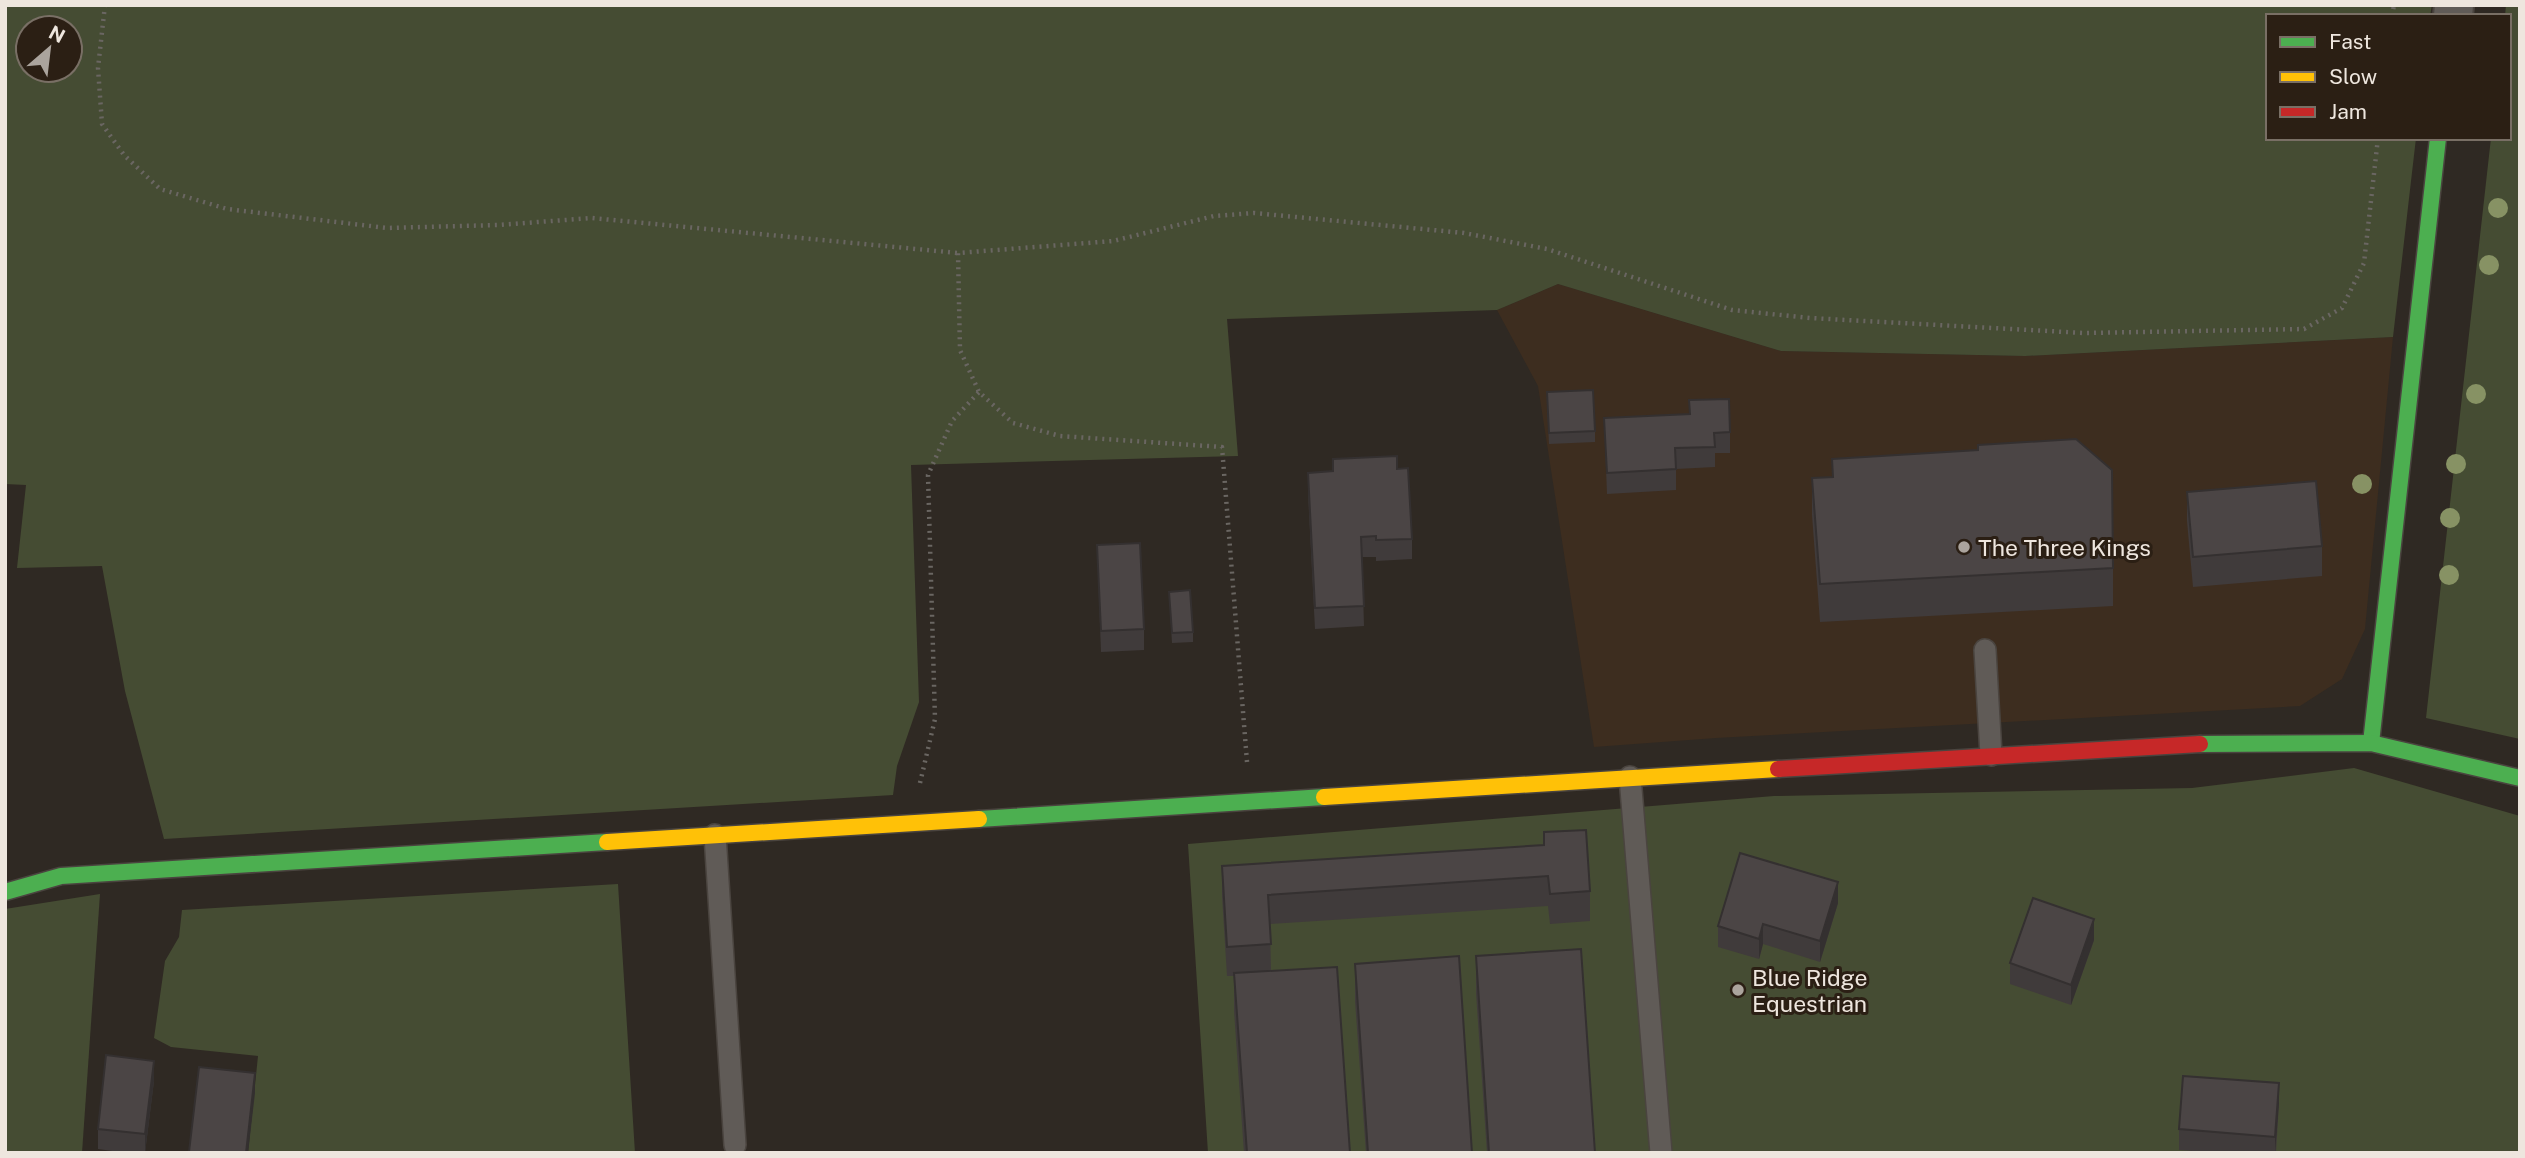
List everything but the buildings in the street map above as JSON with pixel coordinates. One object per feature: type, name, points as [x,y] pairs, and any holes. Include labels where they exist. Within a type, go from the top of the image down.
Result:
[{"type":"street","points":[[2371,743],[2438,140]]},
{"type":"street","points":[[5,892],[61,876],[2171,744],[2371,743],[2520,778]]},
{"type":"lane","points":[[1984,650],[1991,755]]},
{"type":"lane","points":[[1630,777],[1661,1153]]},
{"type":"lane","points":[[715,835],[735,1145]]},
{"type":"path","points":[[105,5],[98,68],[102,124],[124,155],[160,189],[227,209],[387,228],[498,225],[592,218],[958,253],[1114,241],[1214,216],[1254,213],[1464,233],[1548,249],[1732,310],[1810,318],[2084,333],[2304,329],[2342,308],[2364,263],[2378,140]]},
{"type":"path","points":[[958,253],[960,350],[978,392],[1013,423],[1060,436],[1222,447],[1250,802]]},
{"type":"path","points":[[915,823],[918,794],[935,719],[928,475],[952,421],[978,392]]},
{"type":"shaded area","points":[[1558,284],[1781,351],[2025,356],[2393,337],[2365,629],[2342,679],[2300,706],[1594,747],[1538,386],[1497,310]]},
{"type":"green space","points":[[5,5],[2432,5],[2430,14],[2266,14],[2266,140],[2416,140],[2393,337],[2025,356],[1781,351],[1558,284],[1497,310],[1227,319],[1238,456],[911,465],[919,702],[897,766],[893,795],[164,839],[125,691],[102,566],[17,568],[26,485],[5,484]]},
{"type":"green space","points":[[2506,5],[2520,5],[2520,739],[2426,718],[2491,140],[2511,140],[2511,14],[2505,14]]},
{"type":"green space","name":"Blue Ridge Equestrian","points":[[2354,768],[2520,816],[2520,1153],[1208,1153],[1188,844],[1774,796],[2192,788]]},
{"type":"green space","points":[[618,884],[635,1153],[248,1153],[258,1056],[171,1047],[154,1038],[165,961],[179,937],[182,910]]},
{"type":"green space","points":[[100,894],[82,1153],[5,1153],[5,909]]},
{"type":"traffic: fast","points":[[2371,743],[2438,140]]},
{"type":"traffic: fast","points":[[2200,744],[2371,743],[2520,778]]},
{"type":"traffic: fast","points":[[979,819],[1324,797]]},
{"type":"traffic: fast","points":[[5,892],[61,876],[607,842]]},
{"type":"traffic: slow","points":[[1324,797],[1778,769]]},
{"type":"traffic: slow","points":[[607,842],[979,819]]},
{"type":"traffic: jam","points":[[1778,769],[2200,744]]},
{"type":"place","name":"The Three Kings","points":[[1964,547]]},
{"type":"place","name":"Blue Ridge Equestrian","points":[[1738,990]]}]
